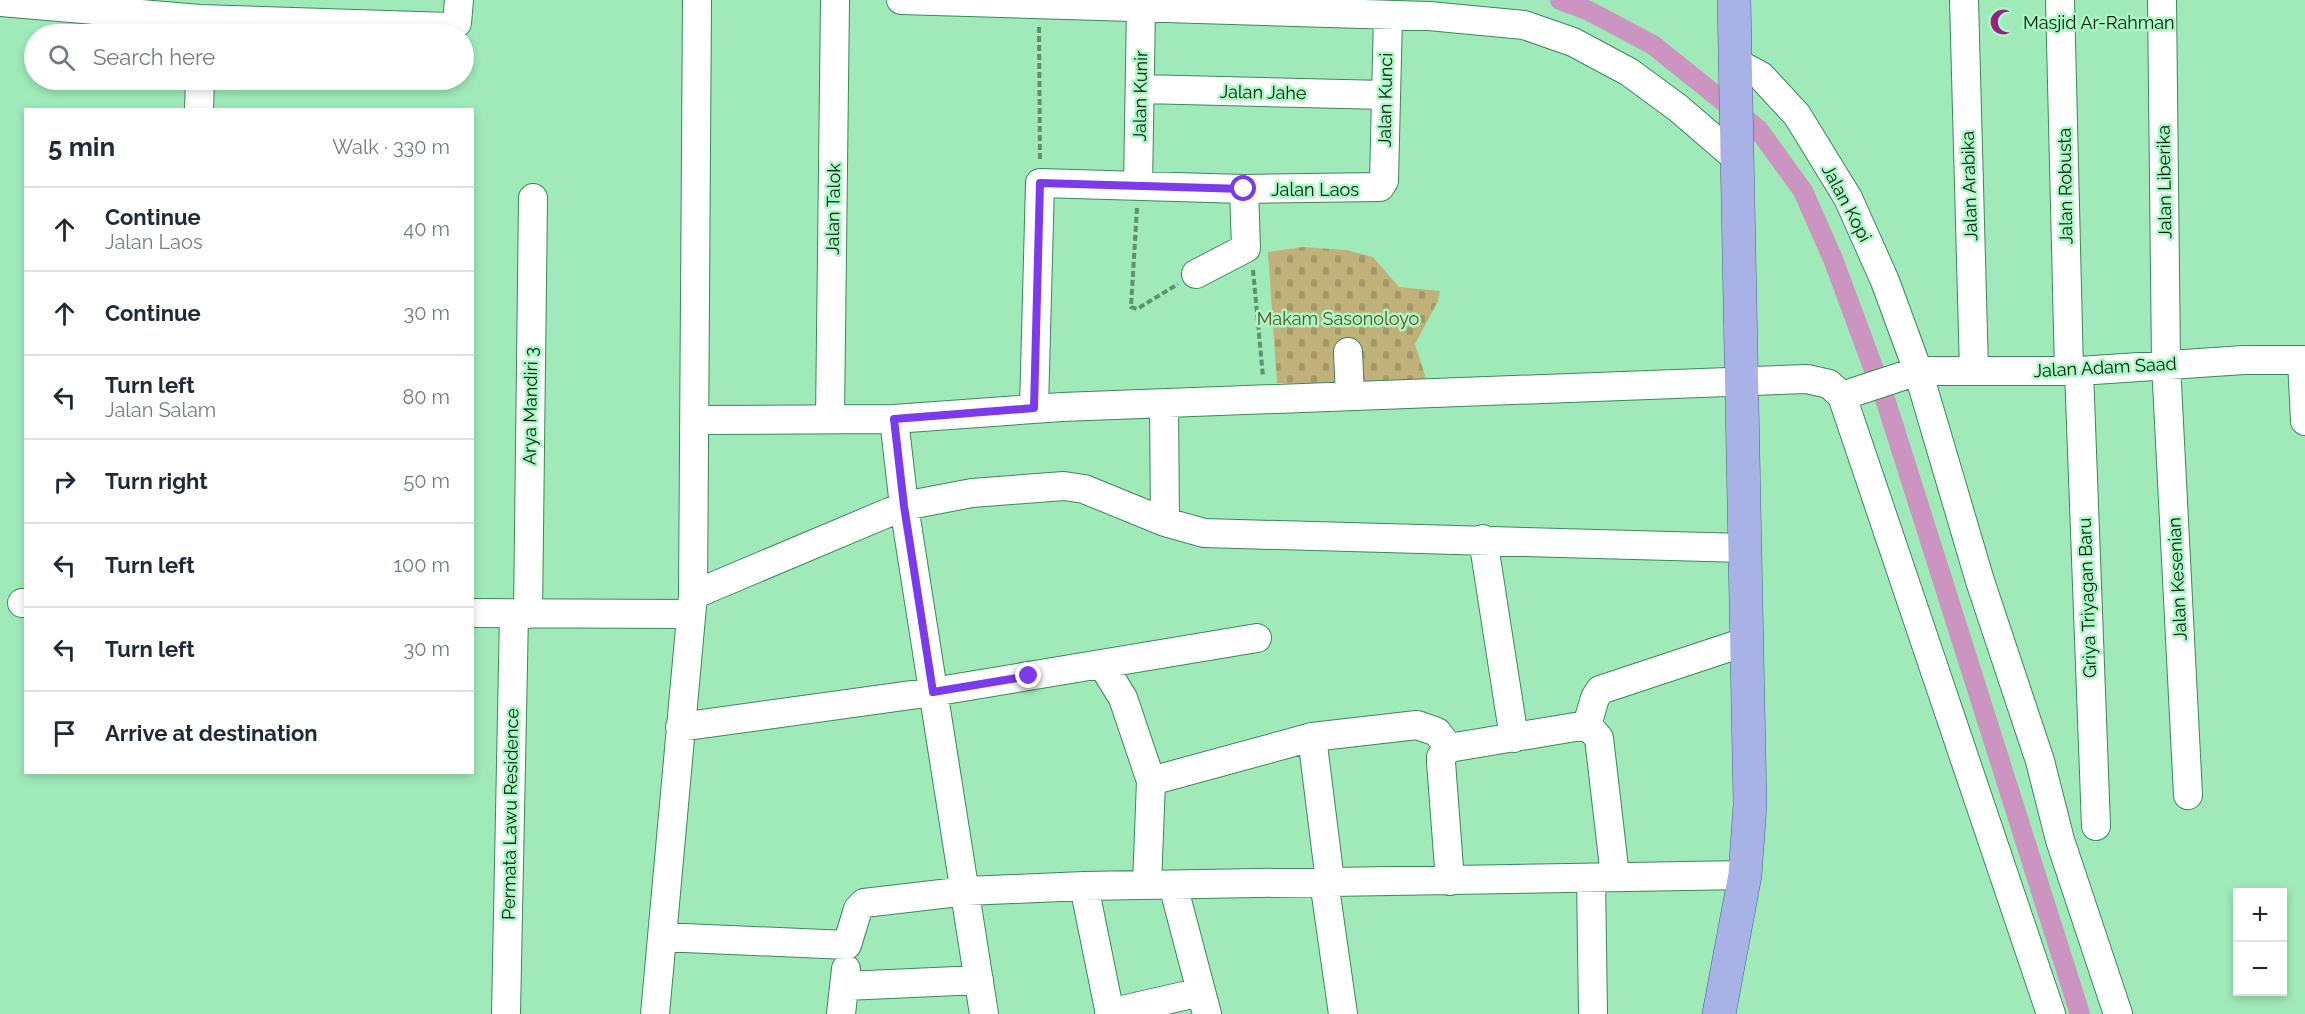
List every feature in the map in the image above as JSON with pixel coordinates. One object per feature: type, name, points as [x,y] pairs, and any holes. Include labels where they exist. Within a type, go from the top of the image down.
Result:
[{"type":"main road","points":[[1719,1014],[1745,874],[1750,805],[1735,149],[1734,0]]},
{"type":"street","points":[[455,24],[459,0]]},
{"type":"street","points":[[655,1014],[691,605],[696,420],[697,0]]},
{"type":"street","name":"Jalan Talok","points":[[830,419],[835,0]]},
{"type":"street","points":[[901,0],[1429,16],[1524,25],[1573,42],[1629,72],[1735,149]]},
{"type":"street","name":"Jalan Arabika","points":[[1964,0],[1974,371]]},
{"type":"street","name":"Jalan Robusta","points":[[2060,0],[2074,371]]},
{"type":"street","name":"Jalan Liberika","points":[[2162,0],[2166,364]]},
{"type":"street","points":[[0,2],[65,4],[182,24]]},
{"type":"street","name":"Jalan Kunir","points":[[1138,186],[1142,89],[1141,6]]},
{"type":"street","points":[[213,24],[276,10],[419,24]]},
{"type":"street","name":"Jalan Kunci","points":[[1383,184],[1388,16]]},
{"type":"street","name":"Jalan Kopi","points":[[1735,65],[1761,76],[1797,115],[1848,198],[1886,281],[1912,373],[2040,760],[2060,840],[2118,1014]]},
{"type":"street","name":"Jalan Jahe","points":[[1142,89],[1385,95]]},
{"type":"street","points":[[199,108],[200,90]]},
{"type":"street","points":[[1034,408],[1040,183]]},
{"type":"street","name":"Jalan Laos","points":[[1040,183],[1244,189],[1375,189],[1383,184]]},
{"type":"street","points":[[1196,274],[1246,248],[1244,189]]},
{"type":"street","name":"Arya Mandiri 3","points":[[521,614],[533,198]]},
{"type":"street","points":[[1348,352],[1350,396]]},
{"type":"street","points":[[2304,360],[2305,421]]},
{"type":"street","name":"Jalan Adam Saad","points":[[1847,395],[1912,373],[2074,371],[2166,364],[2304,360]]},
{"type":"street","name":"Jalan Kesenian","points":[[2166,364],[2188,795]]},
{"type":"street","name":"Griya Triyagan Baru","points":[[2074,371],[2096,826]]},
{"type":"street","points":[[696,420],[894,419],[1034,408],[1742,381],[1807,379],[1829,384],[1847,395],[2051,1014]]},
{"type":"street","points":[[1164,404],[1165,522]]},
{"type":"street","points":[[894,419],[904,506],[967,891],[984,1014]]},
{"type":"street","points":[[474,613],[521,614],[691,605],[904,506],[972,494],[1064,486],[1084,489],[1165,522],[1194,531],[1229,535],[1483,539],[1743,548]]},
{"type":"street","points":[[1483,539],[1514,738]]},
{"type":"street","name":"Permata Lawu Residence","points":[[506,1014],[521,614]]},
{"type":"street","points":[[680,728],[933,692],[1257,638]]},
{"type":"street","points":[[1587,725],[1595,698],[1600,690],[1748,641]]},
{"type":"street","points":[[1084,886],[1110,1014],[1204,1003],[1160,885],[1151,781],[1123,698],[1102,664]]},
{"type":"street","points":[[1151,781],[1312,737],[1417,725],[1437,732],[1449,748]]},
{"type":"street","points":[[1450,881],[1441,757],[1449,748],[1587,725]]},
{"type":"street","points":[[1587,725],[1599,738],[1603,877],[1593,1014]]},
{"type":"street","points":[[1312,737],[1330,881],[1326,895],[1343,1014]]},
{"type":"street","points":[[840,1014],[845,986],[847,945],[858,909],[864,903],[967,891],[1084,886],[1745,874]]},
{"type":"street","points":[[662,937],[847,945]]},
{"type":"street","points":[[845,986],[979,980]]},
{"type":"path","points":[[1039,5],[1040,183]]},
{"type":"path","points":[[1138,186],[1131,307],[1137,309],[1196,274]]},
{"type":"path","points":[[1246,248],[1252,259],[1265,400]]},
{"type":"green space","name":"Makam Sasonoloyo","points":[[1303,247],[1346,250],[1373,257],[1399,287],[1440,291],[1438,301],[1415,344],[1427,382],[1277,383],[1268,252]]},
{"type":"waterway","points":[[1560,0],[1589,11],[1653,45],[1758,129],[1803,191],[1833,259],[1887,405],[2080,1014]]},
{"type":"place","name":"Masjid Ar-Rahman","points":[[2003,22]]},
{"type":"route","points":[[1029,676],[933,692],[904,506],[894,419],[1034,408],[1040,183],[1244,189]]}]
